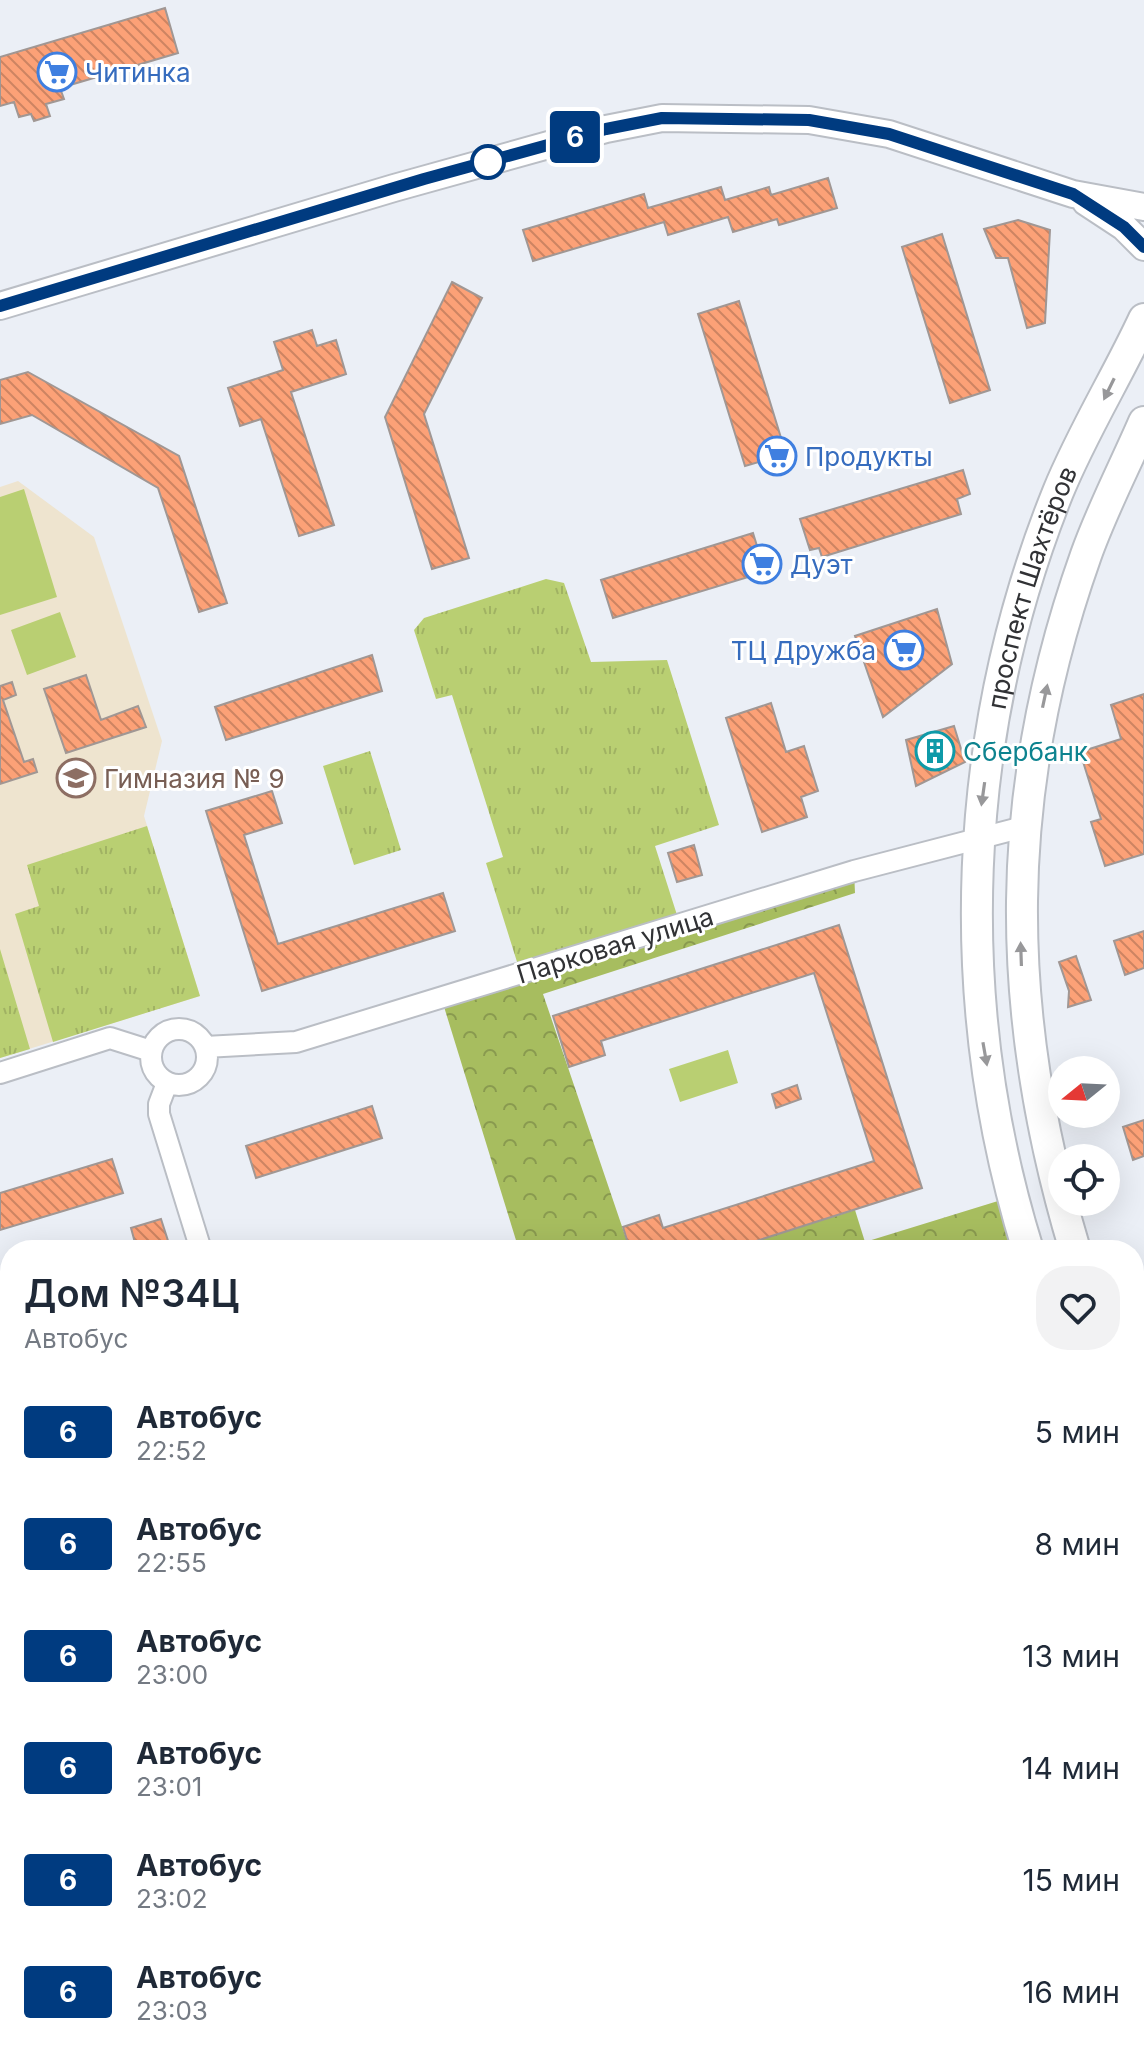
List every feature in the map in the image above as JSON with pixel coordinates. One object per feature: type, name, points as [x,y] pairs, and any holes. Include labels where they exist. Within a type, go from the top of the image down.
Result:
[{"type":"main road","name":"проспект Шахтёров","points":[[1025,1240],[1011,1197],[983,1043],[977,963],[977,838],[993,707],[1024,590],[1058,491],[1144,319]]},
{"type":"main road","name":"проспект Шахтёров","points":[[1072,1240],[1047,1148],[1027,1034],[1021,955],[1023,827],[1034,748],[1051,668],[1087,554],[1144,422]]},
{"type":"street","points":[[0,306],[409,183],[606,129],[662,118],[809,120],[889,134],[1073,194],[1144,207]]},
{"type":"street","points":[[1073,194],[1124,227],[1144,247]]},
{"type":"street","name":"Парковая улица","points":[[205,1047],[296,1042],[854,871],[1023,827]]},
{"type":"street","points":[[173,1030],[193,1033],[205,1047],[206,1066],[197,1079],[183,1085],[167,1083],[154,1070],[151,1051],[155,1041],[173,1030]]},
{"type":"street","points":[[0,1073],[110,1038],[151,1051]]},
{"type":"street","points":[[167,1083],[159,1104],[159,1114],[198,1240]]},
{"type":"shaded area","name":"Гимназия № 9","points":[[18,481],[94,537],[162,741],[144,816],[200,996],[0,1058],[0,487]]},
{"type":"green space","points":[[24,489],[57,597],[0,615],[0,497]]},
{"type":"green space","points":[[546,579],[564,583],[591,662],[667,660],[719,825],[655,846],[677,915],[518,965],[486,863],[503,857],[452,695],[436,699],[414,630],[424,618]]},
{"type":"green space","points":[[60,612],[76,657],[27,675],[11,630]]},
{"type":"green space","points":[[370,751],[401,850],[354,865],[323,766]]},
{"type":"green space","points":[[147,826],[200,996],[53,1042],[15,914],[39,906],[27,865]]},
{"type":"green space","points":[[854,871],[855,893],[543,994],[627,1240],[516,1240],[441,997]]},
{"type":"green space","points":[[0,949],[30,1049],[0,1058]]},
{"type":"green space","points":[[728,1050],[738,1083],[680,1102],[669,1069]]},
{"type":"green space","points":[[1011,1197],[1025,1240],[871,1240]]},
{"type":"green space","points":[[855,1210],[864,1240],[760,1240]]},
{"type":"building","name":"Читинка","points":[[165,8],[178,53],[60,88],[64,99],[46,104],[50,116],[34,121],[31,114],[19,117],[14,102],[0,106],[0,57]]},
{"type":"building","points":[[828,178],[837,208],[779,225],[777,219],[733,232],[728,217],[668,235],[664,222],[533,261],[523,230],[644,194],[648,208],[721,187],[725,200],[769,187],[771,195]]},
{"type":"building","points":[[1018,220],[1050,230],[1045,323],[1027,328],[1008,258],[996,258],[984,229]]},
{"type":"building","points":[[942,234],[990,390],[950,403],[902,247]]},
{"type":"building","points":[[452,282],[482,298],[424,414],[469,558],[432,569],[385,417]]},
{"type":"building","points":[[739,301],[786,454],[745,466],[698,314]]},
{"type":"building","points":[[312,330],[317,346],[336,340],[346,374],[291,392],[334,525],[299,536],[261,419],[240,426],[228,388],[283,370],[274,342]]},
{"type":"building","points":[[28,372],[179,456],[227,603],[199,612],[158,488],[32,415],[0,424],[0,380]]},
{"type":"building","points":[[963,470],[970,494],[957,499],[961,514],[822,557],[819,548],[810,550],[800,519]]},
{"type":"building","points":[[753,533],[765,572],[613,618],[601,580]]},
{"type":"building","name":"ТЦ Дружба","points":[[937,609],[952,664],[883,717],[855,636]]},
{"type":"building","points":[[372,655],[382,691],[226,740],[215,707]]},
{"type":"building","points":[[86,675],[101,720],[138,706],[146,727],[66,753],[44,689]]},
{"type":"building","points":[[12,682],[16,695],[3,700],[24,762],[33,759],[37,772],[0,784],[0,686]]},
{"type":"building","points":[[1144,694],[1144,854],[1105,866],[1091,822],[1101,819],[1080,752],[1121,739],[1111,705]]},
{"type":"building","points":[[771,703],[786,752],[804,746],[818,791],[801,797],[807,817],[762,832],[726,718]]},
{"type":"building","name":"Сбербанк","points":[[954,726],[965,762],[916,786],[906,740]]},
{"type":"building","points":[[272,791],[282,823],[244,835],[278,944],[443,893],[455,931],[262,991],[206,811]]},
{"type":"building","points":[[694,845],[702,875],[677,882],[668,853]]},
{"type":"building","points":[[839,925],[922,1188],[759,1240],[627,1240],[623,1227],[659,1215],[663,1228],[874,1161],[814,973],[601,1041],[605,1055],[569,1067],[553,1016]]},
{"type":"building","points":[[1144,931],[1144,968],[1125,975],[1114,941]]},
{"type":"building","points":[[1076,956],[1091,1000],[1068,1007],[1069,991],[1059,962]]},
{"type":"building","points":[[797,1085],[801,1099],[776,1108],[772,1094]]},
{"type":"building","points":[[372,1106],[382,1138],[256,1178],[246,1146]]},
{"type":"building","points":[[1144,1120],[1144,1156],[1133,1160],[1123,1127]]},
{"type":"building","points":[[112,1159],[123,1193],[0,1230],[0,1193]]},
{"type":"building","points":[[161,1219],[168,1240],[134,1240],[131,1228]]},
{"type":"bus line","name":"6","points":[[0,306],[424,179],[606,129],[662,118],[809,120],[889,134],[1073,194],[1124,227],[1144,247]]},
{"type":"place","name":"Читинка","points":[[57,72]]},
{"type":"place","name":"Продукты","points":[[777,456]]},
{"type":"place","name":"Дуэт","points":[[762,564]]},
{"type":"place","name":"ТЦ Дружба","points":[[904,650]]},
{"type":"place","name":"Сбербанк","points":[[935,751]]},
{"type":"place","name":"Гимназия № 9","points":[[76,778]]}]
